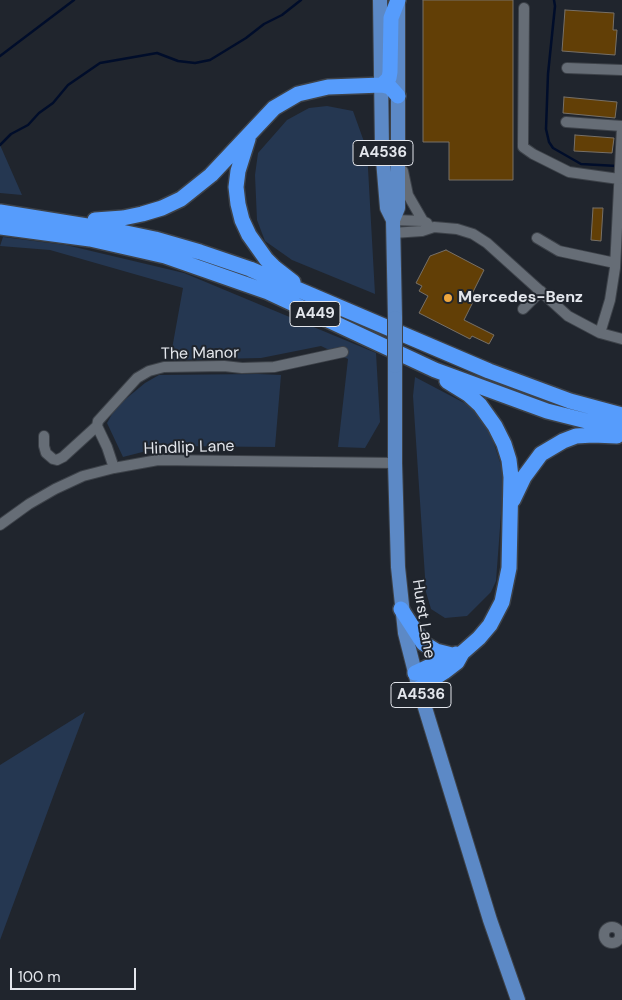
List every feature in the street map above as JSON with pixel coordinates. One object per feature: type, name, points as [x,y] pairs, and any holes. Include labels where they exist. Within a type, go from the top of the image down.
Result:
[{"type":"highway","points":[[382,85],[389,78],[391,18],[398,0]]},
{"type":"highway","points":[[66,222],[123,218],[162,208],[174,202],[212,175],[274,108],[298,94],[328,87],[382,85],[390,87],[398,96]]},
{"type":"highway","points":[[252,131],[238,171],[236,187],[242,220],[249,235],[266,259],[306,293]]},
{"type":"highway","name":"A449","points":[[0,212],[130,233],[173,244],[250,270],[489,372],[570,400],[622,415]]},
{"type":"highway","name":"A449","points":[[0,227],[90,239],[165,256],[268,292],[435,370],[547,411],[622,430]]},
{"type":"highway","points":[[417,680],[479,638],[490,626],[502,602],[508,574],[511,503],[509,460],[495,426],[480,404],[451,384],[435,370]]},
{"type":"highway","points":[[511,503],[524,477],[541,454],[576,436],[592,434],[622,436]]},
{"type":"highway","points":[[401,609],[423,643],[436,651],[457,654]]},
{"type":"main road","points":[[380,0],[382,85]]},
{"type":"main road","points":[[398,0],[398,96]]},
{"type":"main road","name":"A4536","points":[[382,85],[382,148],[385,194],[393,226]]},
{"type":"main road","name":"A4536","points":[[393,226],[398,208],[398,96]]},
{"type":"main road","name":"Hurst Lane","points":[[393,226],[395,463],[401,609],[417,680],[490,920],[518,1000]]},
{"type":"street","points":[[524,8],[523,147],[569,172],[619,179]]},
{"type":"street","points":[[567,68],[622,70]]},
{"type":"street","points":[[566,122],[622,126],[619,168],[618,267],[600,333]]},
{"type":"street","points":[[398,154],[402,164],[408,195],[423,221],[434,227],[465,231],[480,238],[568,316],[600,333],[622,339]]},
{"type":"street","points":[[393,226],[423,221]]},
{"type":"street","points":[[393,226],[422,230],[434,227]]},
{"type":"street","points":[[537,238],[559,251],[618,267]]},
{"type":"street","points":[[522,310],[541,291]]},
{"type":"street","name":"The Manor","points":[[44,436],[46,453],[57,460],[63,457],[97,426],[104,412],[136,378],[149,371],[164,367],[274,367],[343,352]]},
{"type":"street","points":[[97,426],[114,468]]},
{"type":"street","name":"Hindlip Lane","points":[[0,525],[29,504],[83,476],[158,460],[395,463]]},
{"type":"shaded area","points":[[327,106],[353,111],[367,150],[375,294],[292,260],[265,241],[257,220],[255,175],[258,153],[287,120],[309,108]]},
{"type":"shaded area","points":[[0,145],[22,195],[0,193]]},
{"type":"shaded area","points":[[3,237],[66,245],[184,273],[376,353],[380,422],[365,448],[338,447],[348,359],[321,346],[261,358],[170,360],[183,288],[50,250],[0,246]]},
{"type":"shaded area","points":[[159,375],[281,375],[275,447],[166,446],[123,457],[107,423],[116,407],[145,383]]},
{"type":"shaded area","points":[[415,377],[470,406],[490,432],[504,474],[496,581],[491,592],[467,616],[445,618],[431,609],[426,592],[413,396]]},
{"type":"shaded area","points":[[85,712],[57,786],[0,940],[0,765]]},
{"type":"building","points":[[423,0],[513,0],[513,180],[449,180],[449,142],[423,142]]},
{"type":"building","points":[[565,10],[614,13],[613,30],[617,30],[615,55],[562,51]]},
{"type":"building","points":[[564,97],[617,102],[615,118],[563,113]]},
{"type":"building","points":[[575,135],[614,138],[612,153],[574,151]]},
{"type":"building","points":[[593,208],[603,208],[601,241],[591,240]]},
{"type":"building","name":"Mercedes-Benz","points":[[446,250],[484,270],[469,300],[473,302],[464,320],[494,335],[489,344],[472,336],[470,339],[419,313],[428,296],[419,291],[422,286],[416,283],[430,256]]},
{"type":"waterway","points":[[0,56],[74,0]]},
{"type":"waterway","points":[[0,145],[11,134],[28,125],[39,113],[53,103],[68,85],[100,63],[157,53],[178,61],[195,63],[210,60],[246,38],[264,24],[282,15],[301,0]]},
{"type":"waterway","points":[[554,0],[546,129],[549,142],[553,148],[581,164],[617,166]]},
{"type":"place","name":"Mercedes-Benz","points":[[448,298]]}]
